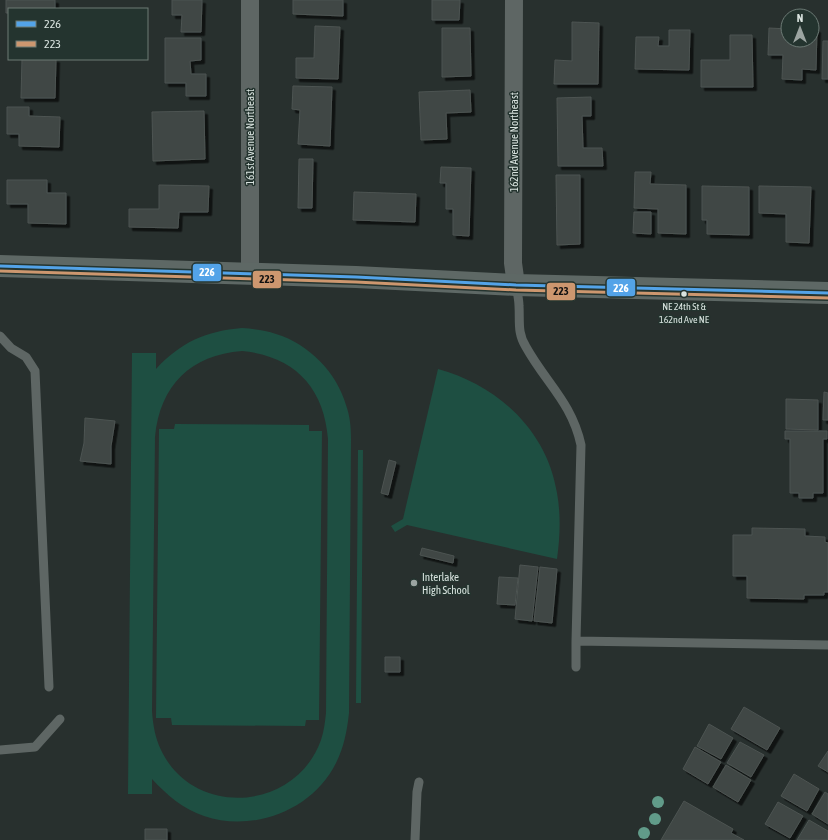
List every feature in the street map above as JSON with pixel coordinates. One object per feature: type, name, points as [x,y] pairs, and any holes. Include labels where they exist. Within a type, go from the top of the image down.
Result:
[{"type":"main road","points":[[0,266],[250,274],[516,285],[828,293]]},
{"type":"street","name":"161st Avenue Northeast","points":[[250,0],[250,274]]},
{"type":"street","name":"162nd Avenue Northeast","points":[[514,0],[513,263],[516,285]]},
{"type":"lane","points":[[516,285],[519,306],[519,329],[525,347],[565,403],[578,429],[581,445],[576,667]]},
{"type":"lane","points":[[0,336],[10,348],[26,356],[35,372],[49,687]]},
{"type":"lane","points":[[576,641],[828,645]]},
{"type":"lane","points":[[0,750],[35,747],[60,719]]},
{"type":"lane","points":[[415,840],[417,792],[419,782]]},
{"type":"green space","points":[[242,328],[272,333],[300,345],[310,352],[329,371],[342,393],[350,422],[351,435],[349,713],[343,745],[336,763],[326,779],[313,794],[280,814],[242,822],[223,821],[189,810],[164,791],[152,779],[152,794],[128,794],[132,353],[156,353],[156,369],[185,345],[206,335]],"holes":[[[242,351],[260,354],[291,367],[303,377],[313,390],[320,404],[325,420],[328,439],[326,713],[321,740],[308,764],[290,781],[268,793],[244,798],[220,796],[196,788],[176,772],[161,750],[156,736],[152,711],[155,437],[158,419],[171,388],[181,376],[193,366],[224,354]]]},
{"type":"green space","points":[[438,369],[460,376],[480,386],[516,413],[531,430],[542,449],[551,470],[557,493],[560,526],[557,559],[407,525],[395,532],[391,526],[403,519]]},
{"type":"green space","points":[[175,424],[309,425],[309,431],[322,431],[319,720],[306,720],[305,726],[172,725],[171,718],[156,718],[159,429],[174,429]]},
{"type":"green space","points":[[358,450],[363,450],[361,703],[356,703]]},
{"type":"building","points":[[6,0],[55,0],[55,8],[8,8],[8,13],[6,13]]},
{"type":"building","points":[[172,0],[202,0],[201,32],[181,32],[182,15],[172,15]]},
{"type":"building","points":[[293,0],[343,0],[343,16],[293,14]]},
{"type":"building","points":[[432,0],[460,0],[459,20],[432,20]]},
{"type":"building","points":[[572,22],[599,23],[598,84],[554,84],[555,60],[572,61]]},
{"type":"building","points":[[315,26],[340,27],[338,79],[296,78],[296,58],[314,58]]},
{"type":"building","points":[[442,28],[470,28],[471,76],[442,77]]},
{"type":"building","points":[[769,28],[780,29],[780,48],[817,48],[816,70],[802,69],[802,80],[782,79],[783,55],[768,55]]},
{"type":"building","points":[[669,30],[690,30],[689,70],[635,69],[636,37],[659,37],[658,46],[669,46]]},
{"type":"building","points":[[730,35],[752,35],[753,87],[701,87],[701,60],[730,60]]},
{"type":"building","points":[[165,38],[201,38],[201,60],[190,61],[191,74],[206,74],[206,96],[186,96],[186,83],[165,83]]},
{"type":"building","points":[[823,41],[828,41],[828,79],[822,79]]},
{"type":"building","points":[[22,60],[56,60],[55,98],[21,98]]},
{"type":"building","points":[[293,86],[332,87],[330,146],[298,144],[300,110],[292,109]]},
{"type":"building","points":[[470,90],[471,112],[446,113],[447,139],[421,140],[419,92]]},
{"type":"building","points":[[591,97],[591,116],[582,116],[583,148],[602,148],[603,166],[558,166],[557,98]]},
{"type":"building","points":[[7,107],[29,107],[29,116],[60,117],[59,147],[19,146],[19,134],[7,134]]},
{"type":"building","points":[[204,111],[205,159],[153,161],[152,112]]},
{"type":"building","points":[[299,159],[313,159],[312,208],[298,208]]},
{"type":"building","points":[[441,167],[471,168],[469,236],[453,235],[453,209],[446,209],[446,183],[440,183]]},
{"type":"building","points":[[635,172],[651,172],[650,184],[686,185],[686,234],[658,233],[658,209],[634,208]]},
{"type":"building","points":[[556,175],[580,175],[580,244],[557,245]]},
{"type":"building","points":[[7,180],[47,180],[47,193],[66,193],[66,224],[28,223],[28,204],[7,204]]},
{"type":"building","points":[[159,185],[209,186],[208,212],[179,212],[178,228],[129,227],[129,209],[159,209]]},
{"type":"building","points":[[702,186],[749,187],[749,235],[707,234],[707,220],[702,220]]},
{"type":"building","points":[[759,186],[811,187],[809,243],[786,242],[786,214],[759,213]]},
{"type":"building","points":[[354,192],[416,194],[415,222],[353,220]]},
{"type":"building","points":[[634,212],[651,212],[651,234],[633,233]]},
{"type":"building","points":[[824,392],[828,393],[828,420],[823,420]]},
{"type":"building","points":[[786,399],[818,400],[818,430],[786,429]]},
{"type":"building","points":[[85,418],[115,421],[111,446],[111,464],[80,461],[84,443]]},
{"type":"building","points":[[785,431],[827,431],[827,439],[823,439],[823,493],[813,493],[813,498],[799,498],[799,493],[790,493],[790,439],[785,439]]},
{"type":"building","points":[[389,460],[396,462],[388,495],[381,493]]},
{"type":"building","points":[[752,528],[805,529],[805,536],[825,537],[825,542],[828,543],[828,592],[824,592],[824,595],[804,595],[804,599],[747,598],[747,576],[733,576],[733,535],[752,535]]},
{"type":"building","points":[[422,548],[454,556],[453,563],[420,555]]},
{"type":"building","points":[[520,565],[538,567],[532,621],[515,619]]},
{"type":"building","points":[[540,567],[557,569],[552,623],[534,621]]},
{"type":"building","points":[[499,577],[518,578],[515,605],[497,604]]},
{"type":"building","points":[[385,657],[400,657],[400,672],[385,672]]},
{"type":"building","points":[[744,707],[780,728],[767,750],[731,729]]},
{"type":"building","points":[[709,724],[733,738],[721,759],[697,746]]},
{"type":"building","points":[[740,742],[764,755],[751,777],[727,763]]},
{"type":"building","points":[[695,747],[721,762],[708,784],[683,769]]},
{"type":"building","points":[[828,751],[828,772],[818,766]]},
{"type":"building","points":[[726,765],[751,780],[738,802],[713,787]]},
{"type":"building","points":[[794,774],[819,789],[807,811],[781,796]]},
{"type":"building","points":[[825,792],[828,794],[828,824],[812,814]]},
{"type":"building","points":[[684,801],[733,829],[731,833],[744,840],[661,840]]},
{"type":"building","points":[[778,802],[803,816],[790,838],[765,824]]},
{"type":"building","points":[[809,820],[828,831],[828,840],[797,840]]},
{"type":"building","points":[[145,829],[167,829],[167,840],[145,840]]},
{"type":"transit line","name":"226","points":[[0,266],[356,277],[516,285],[828,293]]},
{"type":"transit line","name":"223","points":[[0,271],[356,282],[516,290],[828,298]]},
{"type":"place","name":"NE 24th St & 162nd Ave NE","points":[[684,294]]},
{"type":"place","name":"Interlake High School","points":[[414,583]]}]
